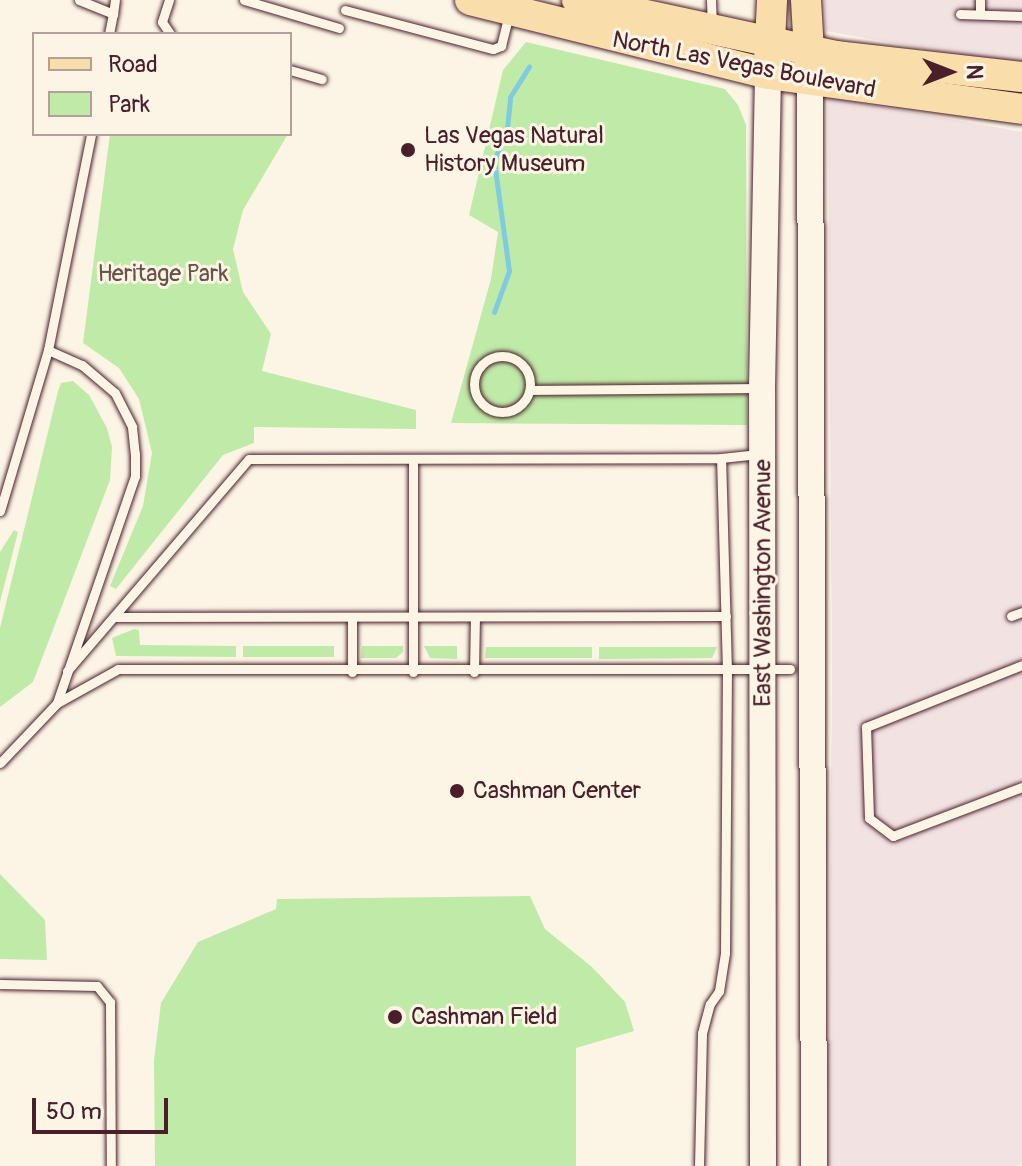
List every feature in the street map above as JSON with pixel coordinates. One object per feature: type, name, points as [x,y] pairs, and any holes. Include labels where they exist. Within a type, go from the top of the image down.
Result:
[{"type":"main road","name":"North Las Vegas Boulevard","points":[[470,0],[768,74],[1022,109]]},
{"type":"main road","name":"North Las Vegas Boulevard","points":[[577,0],[712,32],[809,50],[1022,77]]},
{"type":"main road","name":"East Washington Avenue","points":[[763,1166],[762,388],[772,0]]},
{"type":"main road","points":[[806,0],[810,82],[814,1166]]},
{"type":"lane","points":[[79,0],[113,14]]},
{"type":"lane","points":[[109,32],[115,0]]},
{"type":"lane","points":[[169,0],[162,22],[169,32]]},
{"type":"lane","points":[[244,0],[339,28]]},
{"type":"lane","points":[[711,0],[712,32]]},
{"type":"lane","points":[[980,0],[980,14]]},
{"type":"lane","points":[[345,10],[493,49],[501,46],[510,11]]},
{"type":"lane","points":[[960,14],[1022,16]]},
{"type":"lane","points":[[292,71],[322,79]]},
{"type":"lane","points":[[0,511],[48,350],[91,136]]},
{"type":"lane","points":[[48,350],[82,365],[115,393],[132,427],[135,454],[135,476],[57,703]]},
{"type":"lane","points":[[508,356],[528,372],[530,390],[514,410],[497,412],[481,403],[475,378],[491,358],[508,356]]},
{"type":"lane","points":[[530,390],[762,388]]},
{"type":"lane","points":[[67,671],[249,459],[721,458],[762,454]]},
{"type":"lane","points":[[699,1166],[702,1033],[710,1004],[719,991],[725,953],[727,671],[721,458]]},
{"type":"lane","points":[[413,459],[413,672]]},
{"type":"lane","points":[[1011,616],[1022,612]]},
{"type":"lane","points":[[116,617],[726,616]]},
{"type":"lane","points":[[352,617],[352,672]]},
{"type":"lane","points":[[474,672],[475,617]]},
{"type":"lane","points":[[1022,665],[866,727],[869,818],[893,836],[1022,787]]},
{"type":"lane","points":[[0,763],[57,703],[106,673],[130,668],[352,672],[790,669]]},
{"type":"lane","points":[[0,984],[97,986],[110,1002],[111,1166]]},
{"type":"shaded area","points":[[824,0],[1022,0],[1022,66],[826,31]]},
{"type":"shaded area","points":[[828,97],[1022,132],[1022,1164],[1015,1166],[827,1166],[832,682]]},
{"type":"green space","points":[[526,42],[725,89],[738,105],[746,125],[747,425],[451,423],[491,279],[498,232],[469,215],[503,70]]},
{"type":"green space","name":"Heritage Park","points":[[110,136],[287,136],[243,210],[233,249],[243,292],[271,334],[262,371],[416,410],[416,429],[254,427],[254,443],[223,455],[116,589],[110,586],[143,506],[152,453],[139,399],[119,368],[83,343]]},
{"type":"green space","points":[[73,381],[89,395],[107,428],[112,447],[110,480],[33,682],[0,707],[0,628],[58,391],[61,383]]},
{"type":"green space","points":[[14,530],[18,532],[0,602],[0,552]]},
{"type":"green space","points":[[139,630],[140,645],[236,646],[236,657],[116,656],[112,638]]},
{"type":"green space","points":[[243,646],[334,646],[334,657],[243,657]]},
{"type":"green space","points":[[362,646],[403,646],[403,652],[396,658],[361,658]]},
{"type":"green space","points":[[424,646],[457,646],[457,659],[430,658]]},
{"type":"green space","points":[[486,647],[592,647],[592,658],[485,658]]},
{"type":"green space","points":[[599,647],[717,647],[712,658],[599,659]]},
{"type":"green space","points":[[0,874],[45,920],[47,960],[0,959]]},
{"type":"green space","name":"Cashman Field","points":[[530,896],[545,929],[592,967],[625,1002],[634,1031],[576,1048],[576,1166],[155,1166],[154,1060],[161,1003],[198,942],[276,909],[277,899]]},
{"type":"waterway","points":[[494,312],[509,271],[494,161],[507,128],[510,97],[529,67]]},
{"type":"place","name":"Las Vegas Natural History Museum","points":[[408,150]]},
{"type":"place","name":"Cashman Center","points":[[457,791]]},
{"type":"place","name":"Cashman Field","points":[[395,1017]]}]
